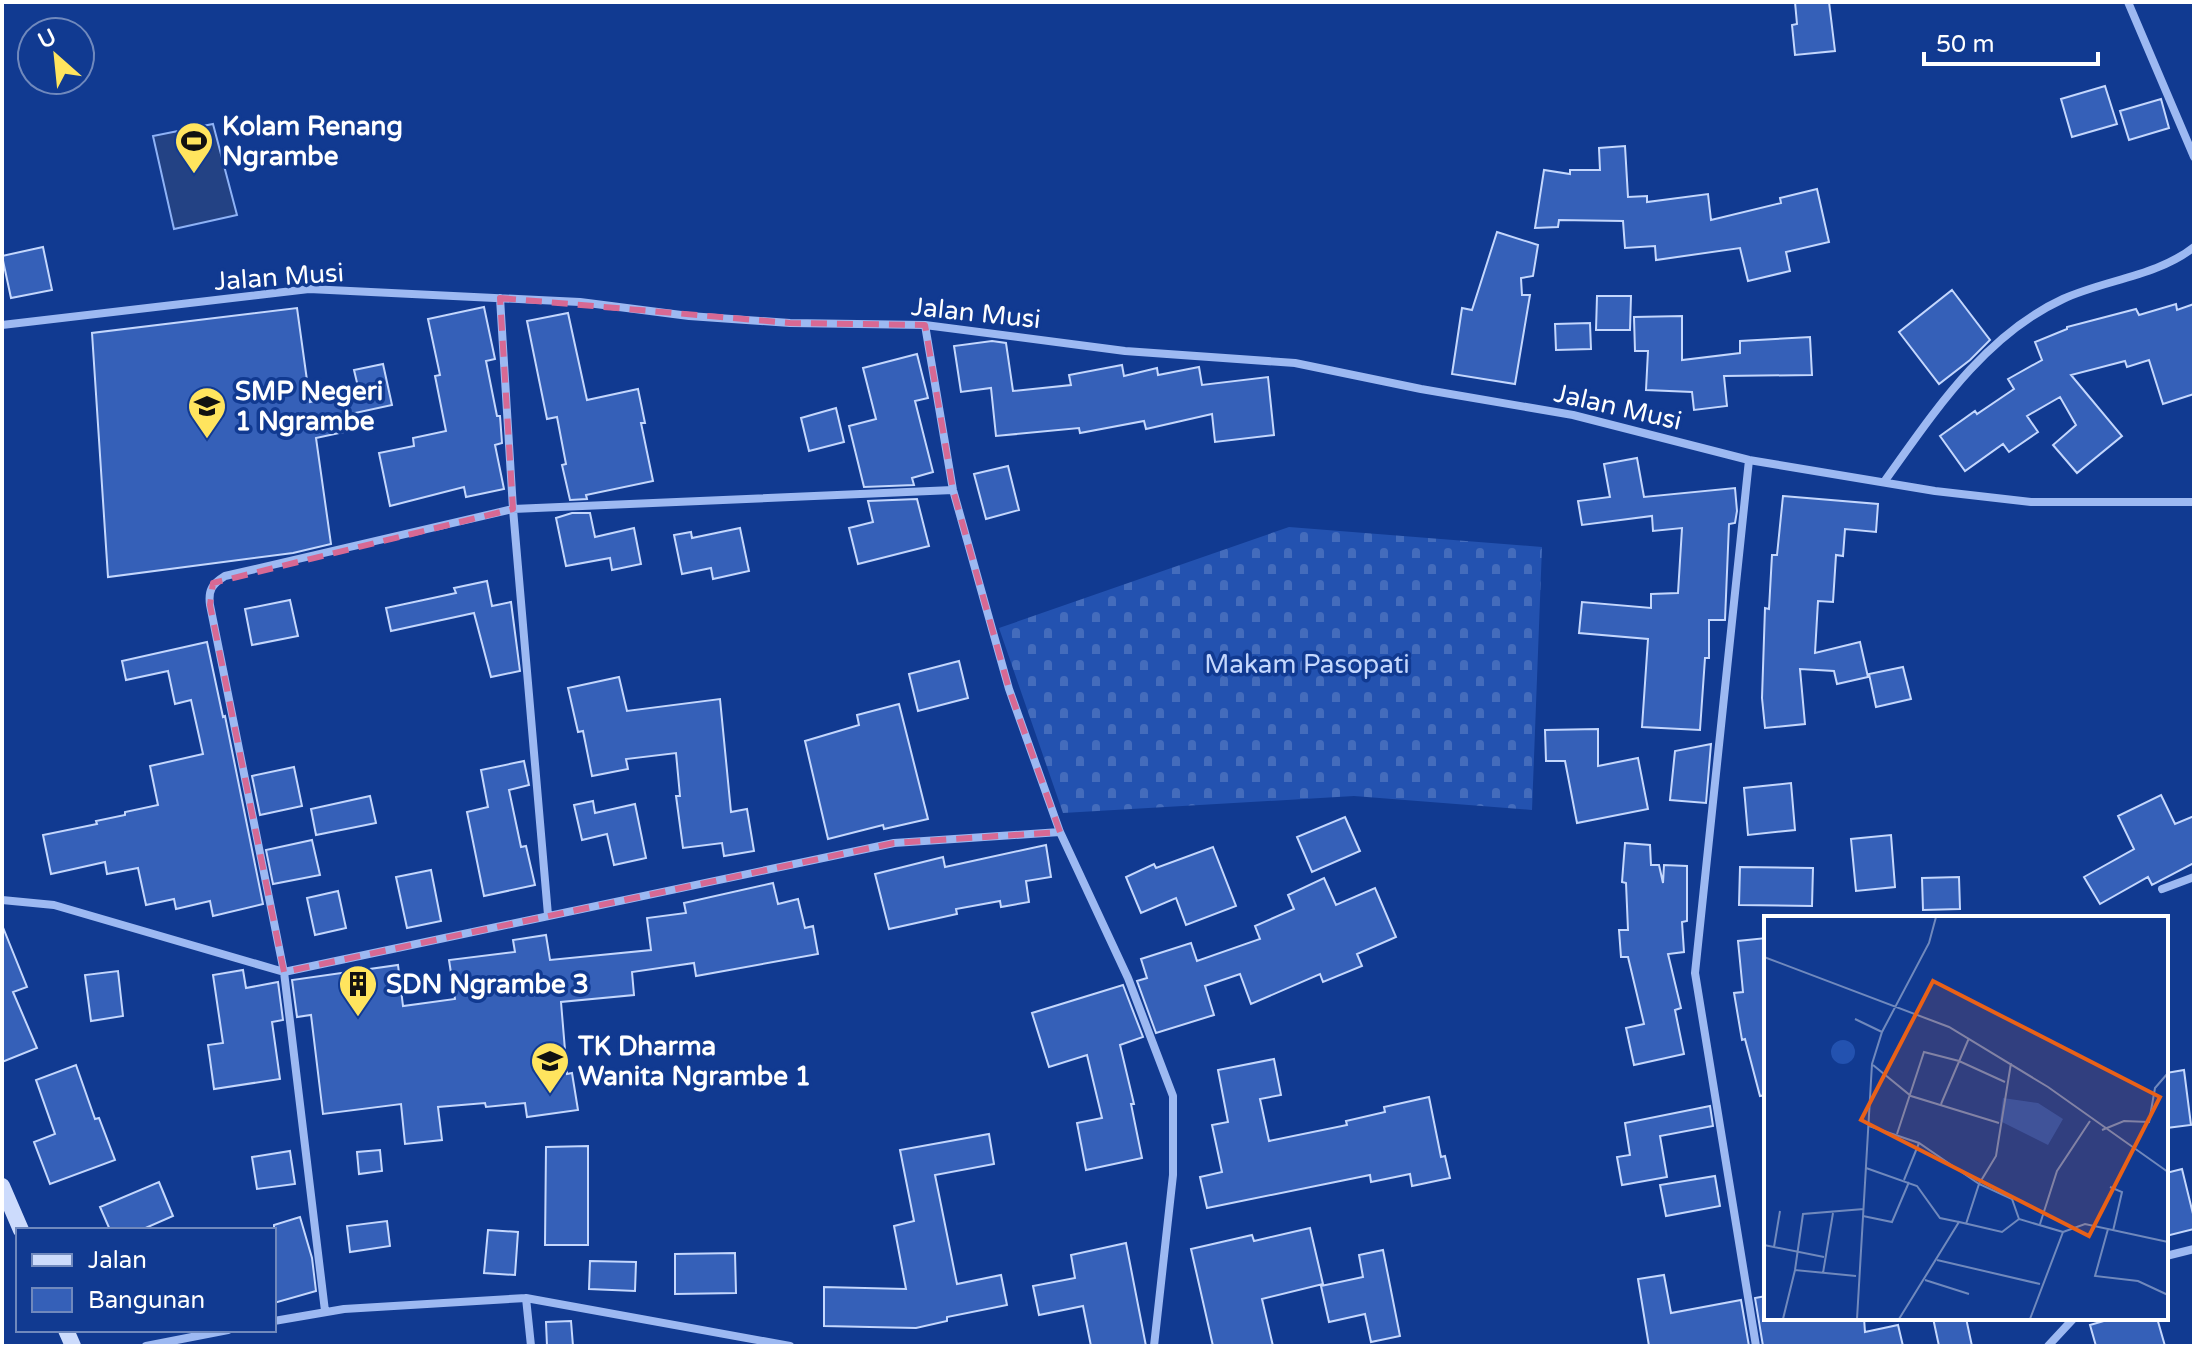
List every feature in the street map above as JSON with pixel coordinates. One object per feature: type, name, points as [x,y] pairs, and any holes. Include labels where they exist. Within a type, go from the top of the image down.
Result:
[{"type":"main road","points":[[2,1186],[20,1228]]},
{"type":"street","points":[[2128,2],[2194,157]]},
{"type":"street","points":[[1884,482],[1953,387],[2014,329],[2065,298],[2163,264],[2194,247]]},
{"type":"street","name":"Jalan Musi","points":[[2,325],[309,289],[580,302],[689,316],[790,323],[925,325],[1125,351],[1295,363],[1573,415],[1749,460],[1935,491],[2031,502],[2194,502]]},
{"type":"street","points":[[500,298],[513,509],[548,915]]},
{"type":"street","points":[[925,325],[953,490],[1009,689],[1060,832],[1128,978],[1173,1096],[1173,1175],[1154,1346]]},
{"type":"street","points":[[1749,460],[1695,973],[1756,1346]]},
{"type":"street","points":[[325,1311],[284,972],[210,605],[209,594],[213,583],[225,576],[513,509],[953,490]]},
{"type":"street","points":[[2,900],[54,905],[284,972],[894,843],[1060,832]]},
{"type":"street","points":[[2162,889],[2194,877]]},
{"type":"street","points":[[2168,1256],[2194,1249]]},
{"type":"street","points":[[526,1298],[531,1346]]},
{"type":"street","points":[[276,1321],[325,1311],[526,1298],[790,1346]]},
{"type":"street","points":[[2048,1346],[2072,1320]]},
{"type":"street","points":[[146,1346],[218,1332]]},
{"type":"highlighted area","points":[[500,298],[790,323],[925,325],[953,490],[1009,689],[1060,832],[894,843],[284,972],[210,605],[213,583],[513,509]]},
{"type":"green space","name":"Makam Pasopati","points":[[1289,527],[1542,547],[1532,810],[1354,796],[1063,813],[999,628]]},
{"type":"shaded area","name":"Kolam Renang Ngrambe","points":[[213,124],[237,215],[174,229],[153,136]]},
{"type":"building","points":[[1795,2],[1829,2],[1835,51],[1795,55],[1792,25],[1797,24]]},
{"type":"building","points":[[2105,86],[2117,124],[2072,137],[2061,99]]},
{"type":"building","points":[[2161,99],[2169,128],[2129,140],[2120,111]]},
{"type":"building","points":[[1625,146],[1628,197],[1647,196],[1647,202],[1708,194],[1711,220],[1781,203],[1780,198],[1817,189],[1829,242],[1786,252],[1790,271],[1748,281],[1740,248],[1656,260],[1655,246],[1625,248],[1623,221],[1559,220],[1558,227],[1535,228],[1544,170],[1570,174],[1570,170],[1600,170],[1599,148]]},
{"type":"building","points":[[1497,232],[1538,245],[1533,276],[1521,278],[1522,295],[1530,295],[1515,384],[1452,374],[1462,308],[1472,310]]},
{"type":"building","points":[[43,247],[52,290],[11,298],[2,256]]},
{"type":"building","points":[[1952,290],[1990,340],[1939,384],[1899,332]]},
{"type":"building","points":[[1597,296],[1631,296],[1630,330],[1596,330]]},
{"type":"building","points":[[2176,304],[2177,310],[2194,304],[2194,394],[2163,404],[2149,360],[2127,367],[2125,361],[2071,375],[2122,436],[2077,473],[2053,445],[2076,425],[2060,397],[2027,416],[2038,432],[2009,452],[2003,444],[1965,471],[1940,436],[2014,389],[2008,379],[2042,360],[2035,342],[2067,327],[2136,309],[2139,315]]},
{"type":"building","points":[[484,307],[495,359],[486,361],[497,416],[500,416],[502,443],[495,445],[504,489],[466,497],[464,487],[390,506],[379,453],[414,446],[413,438],[446,431],[435,376],[440,375],[428,319]]},
{"type":"building","name":"SMP Negeri 1 Ngrambe","points":[[297,308],[310,402],[359,391],[354,370],[383,364],[392,405],[355,413],[358,429],[316,438],[331,544],[293,553],[108,577],[92,333]]},
{"type":"building","points":[[568,313],[587,400],[638,389],[645,423],[641,423],[653,481],[586,495],[587,499],[570,500],[562,465],[566,464],[557,417],[547,419],[527,321]]},
{"type":"building","points":[[1682,316],[1682,360],[1740,353],[1740,341],[1810,337],[1812,375],[1724,376],[1727,406],[1694,410],[1692,392],[1646,390],[1648,351],[1635,351],[1634,317]]},
{"type":"building","points":[[1590,323],[1591,349],[1556,350],[1555,324]]},
{"type":"building","points":[[992,341],[1006,343],[1013,391],[1071,385],[1069,375],[1122,365],[1124,376],[1157,368],[1158,375],[1199,367],[1202,385],[1268,377],[1274,435],[1215,442],[1212,414],[1146,429],[1144,421],[1080,433],[1079,428],[996,436],[991,388],[961,392],[954,346]]},
{"type":"building","points":[[917,354],[928,398],[915,401],[933,472],[912,478],[914,485],[864,487],[849,426],[876,419],[863,368]]},
{"type":"building","points":[[836,408],[844,442],[809,451],[801,418]]},
{"type":"building","points":[[1637,458],[1644,497],[1735,488],[1737,511],[1735,523],[1729,524],[1725,620],[1709,620],[1709,658],[1705,658],[1700,730],[1642,727],[1648,639],[1579,633],[1582,602],[1651,608],[1651,594],[1678,593],[1682,528],[1653,531],[1652,516],[1582,525],[1578,501],[1610,497],[1604,464]]},
{"type":"building","points":[[1008,466],[1019,510],[986,519],[974,474]]},
{"type":"building","points":[[1783,496],[1878,504],[1876,532],[1845,529],[1843,556],[1836,555],[1833,602],[1818,601],[1815,653],[1860,642],[1868,677],[1837,684],[1834,671],[1800,669],[1805,724],[1765,728],[1762,698],[1765,608],[1769,609],[1772,555],[1777,555]]},
{"type":"building","points":[[917,499],[929,546],[858,564],[849,528],[873,522],[868,501]]},
{"type":"building","points":[[572,513],[590,513],[595,537],[634,528],[641,564],[612,570],[610,558],[566,566],[556,518]]},
{"type":"building","points":[[740,528],[749,571],[713,579],[711,568],[682,574],[674,535],[691,532],[692,538]]},
{"type":"building","points":[[487,581],[492,606],[511,602],[520,671],[491,677],[474,613],[391,631],[386,608],[456,593],[454,588]]},
{"type":"building","points":[[290,600],[298,636],[252,645],[245,609]]},
{"type":"building","points":[[207,642],[263,904],[213,916],[210,901],[176,909],[174,899],[146,905],[138,868],[107,874],[105,862],[51,874],[43,835],[97,824],[96,821],[158,805],[150,766],[203,754],[191,700],[175,704],[168,671],[126,680],[122,661]]},
{"type":"building","points":[[959,661],[968,698],[918,711],[909,674]]},
{"type":"building","points":[[1903,667],[1911,699],[1876,707],[1869,674]]},
{"type":"building","points":[[619,677],[627,711],[720,699],[731,812],[747,809],[754,851],[724,856],[722,843],[683,848],[676,796],[680,796],[676,753],[626,759],[628,769],[592,776],[583,731],[578,732],[568,688]]},
{"type":"building","points":[[899,704],[928,819],[884,829],[883,825],[828,839],[805,741],[859,725],[857,715]]},
{"type":"building","points":[[1598,729],[1598,766],[1638,758],[1648,809],[1577,823],[1565,761],[1546,761],[1545,730]]},
{"type":"building","points":[[1711,744],[1706,803],[1670,800],[1675,751]]},
{"type":"building","points":[[524,761],[529,785],[509,790],[521,847],[526,846],[535,885],[484,896],[467,812],[488,807],[481,770]]},
{"type":"building","points":[[294,767],[302,806],[260,815],[252,776]]},
{"type":"building","points":[[1791,783],[1795,830],[1748,835],[1744,788]]},
{"type":"building","points":[[2161,795],[2175,824],[2194,816],[2194,863],[2152,885],[2148,877],[2100,904],[2084,877],[2134,849],[2118,816]]},
{"type":"building","points":[[370,796],[376,823],[316,835],[311,809]]},
{"type":"building","points":[[593,801],[595,813],[635,804],[646,858],[614,865],[607,834],[582,840],[574,805]]},
{"type":"building","points":[[1345,817],[1360,851],[1312,872],[1297,837]]},
{"type":"building","points":[[1891,835],[1895,887],[1856,891],[1851,839]]},
{"type":"building","points":[[312,840],[320,875],[273,884],[266,850]]},
{"type":"building","points":[[1625,843],[1650,845],[1651,865],[1659,865],[1663,883],[1664,865],[1687,866],[1687,921],[1682,922],[1684,952],[1668,954],[1681,1008],[1675,1010],[1684,1054],[1634,1065],[1626,1028],[1644,1024],[1628,957],[1621,957],[1619,930],[1628,930],[1626,883],[1622,882]]},
{"type":"building","points":[[1046,845],[1051,877],[1026,881],[1029,902],[1001,907],[1000,901],[956,909],[957,914],[889,929],[875,874],[943,857],[945,867]]},
{"type":"building","points":[[1213,847],[1236,906],[1186,925],[1176,898],[1141,913],[1126,877],[1154,864],[1156,868]]},
{"type":"building","points":[[1740,867],[1813,868],[1812,906],[1739,905]]},
{"type":"building","points":[[431,870],[441,921],[407,928],[396,877]]},
{"type":"building","points":[[1959,877],[1960,909],[1923,910],[1922,878]]},
{"type":"building","points":[[1324,878],[1336,905],[1375,888],[1396,937],[1357,954],[1362,966],[1323,982],[1320,974],[1251,1004],[1240,974],[1205,986],[1214,1015],[1156,1033],[1137,981],[1147,978],[1141,959],[1191,943],[1197,961],[1260,939],[1255,926],[1294,909],[1288,895]]},
{"type":"building","points":[[773,883],[778,904],[798,899],[805,928],[813,926],[818,954],[696,976],[694,963],[632,972],[634,995],[561,1002],[567,1074],[572,1073],[578,1110],[527,1117],[525,1103],[438,1107],[442,1140],[405,1144],[401,1104],[323,1114],[311,1015],[297,1017],[292,980],[398,965],[403,1006],[455,999],[449,960],[515,952],[513,940],[546,935],[550,960],[651,950],[647,918],[686,913],[684,903]]},
{"type":"building","points":[[338,891],[346,928],[315,935],[307,898]]},
{"type":"building","points":[[2,925],[27,987],[13,992],[37,1048],[2,1062]]},
{"type":"building","points":[[1764,938],[1764,1095],[1760,1096],[1745,1039],[1742,1040],[1734,993],[1743,992],[1738,941]]},
{"type":"building","points":[[243,970],[246,988],[278,982],[283,1020],[272,1022],[280,1079],[214,1089],[208,1045],[223,1043],[213,975]]},
{"type":"building","points":[[118,971],[123,1016],[91,1021],[85,975]]},
{"type":"building","points":[[1123,985],[1143,1037],[1120,1045],[1134,1104],[1131,1104],[1142,1158],[1086,1170],[1077,1123],[1102,1118],[1087,1055],[1049,1067],[1032,1013]]},
{"type":"building","points":[[1274,1059],[1281,1095],[1260,1099],[1269,1141],[1347,1125],[1346,1121],[1385,1112],[1384,1107],[1429,1097],[1441,1157],[1445,1156],[1450,1178],[1412,1186],[1410,1174],[1371,1182],[1370,1175],[1207,1208],[1200,1177],[1222,1172],[1212,1125],[1228,1122],[1218,1070]]},
{"type":"building","points":[[76,1065],[95,1119],[99,1118],[115,1160],[50,1184],[34,1142],[55,1134],[36,1080]]},
{"type":"building","points":[[2184,1070],[2191,1125],[2168,1128],[2168,1073]]},
{"type":"building","points":[[1710,1106],[1713,1126],[1660,1136],[1667,1177],[1622,1185],[1617,1157],[1630,1155],[1625,1123]]},
{"type":"building","points":[[989,1134],[994,1164],[935,1175],[957,1284],[1001,1275],[1007,1305],[947,1317],[947,1321],[916,1328],[824,1326],[824,1287],[906,1289],[894,1226],[914,1221],[900,1150]]},
{"type":"building","points":[[588,1146],[588,1245],[545,1245],[546,1147]]},
{"type":"building","points":[[380,1150],[382,1171],[359,1174],[357,1152]]},
{"type":"building","points":[[290,1151],[295,1184],[257,1189],[252,1157]]},
{"type":"building","points":[[2182,1169],[2194,1229],[2168,1236],[2168,1172]]},
{"type":"building","points":[[1715,1176],[1720,1206],[1666,1216],[1660,1185]]},
{"type":"building","points":[[159,1182],[173,1216],[146,1228],[109,1228],[100,1207]]},
{"type":"building","points":[[300,1217],[312,1258],[316,1291],[276,1302],[274,1225]]},
{"type":"building","points":[[387,1221],[390,1246],[350,1252],[347,1226]]},
{"type":"building","points":[[1310,1228],[1323,1284],[1262,1299],[1273,1346],[1213,1346],[1191,1249],[1252,1235],[1254,1241]]},
{"type":"building","points":[[488,1230],[518,1232],[515,1275],[484,1273]]},
{"type":"building","points":[[1126,1243],[1146,1346],[1091,1346],[1083,1306],[1039,1315],[1033,1286],[1075,1278],[1071,1255]]},
{"type":"building","points":[[1383,1250],[1400,1336],[1371,1342],[1365,1314],[1329,1322],[1321,1286],[1363,1277],[1359,1255]]},
{"type":"building","points":[[735,1253],[736,1293],[675,1294],[675,1254]]},
{"type":"building","points":[[590,1261],[636,1262],[635,1291],[589,1289]]},
{"type":"building","points":[[1664,1275],[1671,1313],[1741,1300],[1749,1346],[1649,1346],[1638,1279]]},
{"type":"building","points":[[1764,1296],[1764,1320],[1864,1320],[1865,1332],[1898,1325],[1903,1346],[1763,1346],[1755,1298]]},
{"type":"building","points":[[1933,1320],[1966,1320],[1972,1346],[1939,1346]]},
{"type":"building","points":[[2107,1320],[2158,1320],[2165,1346],[2096,1346],[2090,1325]]},
{"type":"building","points":[[571,1321],[573,1346],[547,1346],[546,1322]]},
{"type":"place","name":"Kolam Renang Ngrambe","points":[[194,175]]},
{"type":"place","name":"SMP Negeri 1 Ngrambe","points":[[207,440]]},
{"type":"place","name":"SDN Ngrambe 3","points":[[358,1018]]},
{"type":"place","name":"TK Dharma Wanita Ngrambe 1","points":[[550,1095]]}]
